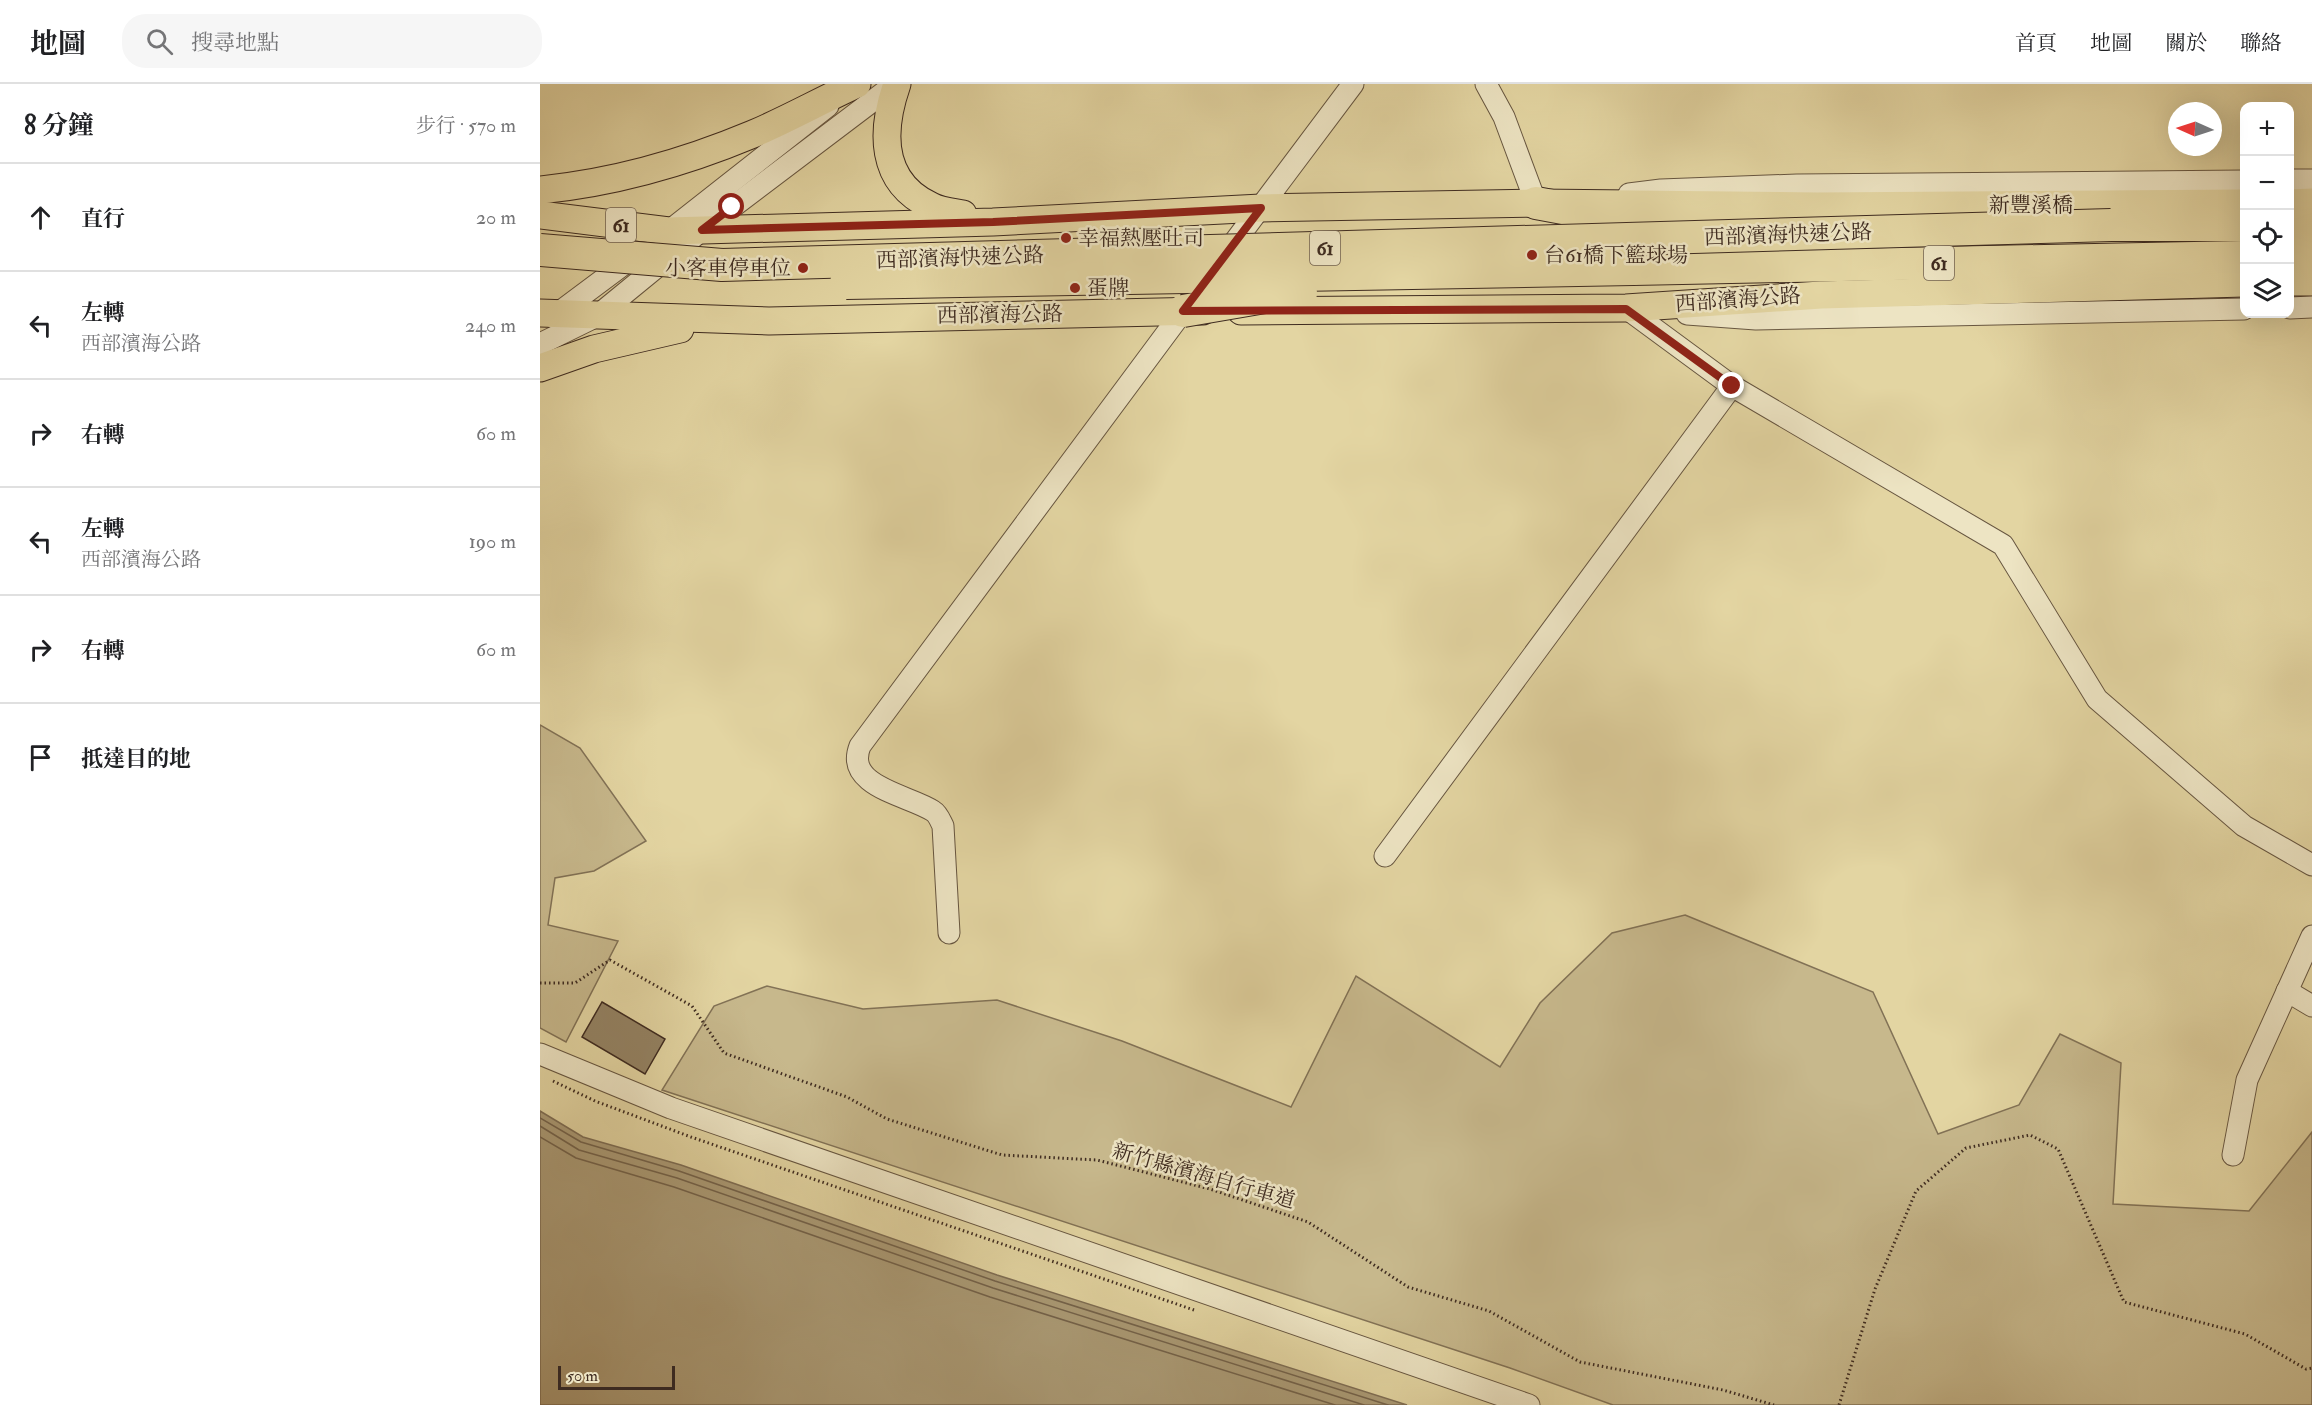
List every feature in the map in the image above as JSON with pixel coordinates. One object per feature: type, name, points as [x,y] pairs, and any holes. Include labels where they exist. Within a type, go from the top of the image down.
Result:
[{"type":"highway","points":[[1536,203],[1633,221],[1930,220],[2111,225]]},
{"type":"highway","points":[[2294,224],[2312,224]]},
{"type":"highway","name":"西部濱海快速公路","points":[[540,250],[722,265],[2111,225],[2240,225]]},
{"type":"highway","points":[[2294,256],[2312,256]]},
{"type":"highway","name":"西部濱海快速公路","points":[[540,271],[714,285],[2240,257]]},
{"type":"highway","points":[[1183,311],[1282,294],[1513,291],[1633,269]]},
{"type":"main road","points":[[540,190],[577,186],[657,167],[752,134],[857,84]]},
{"type":"main road","points":[[896,84],[888,110],[886,146],[892,167],[902,183],[916,198],[933,207],[993,222]]},
{"type":"main road","points":[[2294,203],[2312,202]]},
{"type":"main road","name":"61","points":[[540,215],[669,231],[993,222],[1261,208],[1536,203]]},
{"type":"main road","name":"新豐溪橋","points":[[1536,203],[1817,206],[2240,203]]},
{"type":"main road","points":[[2294,282],[2312,282]]},
{"type":"main road","name":"西部濱海公路","points":[[546,317],[597,316],[769,321],[1183,311],[1626,309],[1821,295],[2240,283]]},
{"type":"main road","points":[[540,368],[594,349],[667,331],[769,321]]},
{"type":"street","points":[[546,317],[669,231],[857,84]]},
{"type":"street","points":[[540,344],[597,316],[702,230],[896,84]]},
{"type":"street","points":[[949,933],[943,826],[939,816],[933,810],[881,788],[861,770],[857,754],[860,746],[1353,84]]},
{"type":"street","points":[[1486,84],[1504,117],[1536,203],[1660,190],[1797,185],[2240,181]]},
{"type":"street","points":[[2294,180],[2312,180]]},
{"type":"street","points":[[2294,308],[2312,308]]},
{"type":"street","points":[[1626,309],[1756,319],[2240,309]]},
{"type":"street","points":[[1626,309],[1732,386],[2003,545],[2097,699],[2244,826],[2312,865]]},
{"type":"street","points":[[1385,856],[1732,386]]},
{"type":"street","points":[[2233,1155],[2247,1080],[2312,936]]},
{"type":"street","points":[[2287,991],[2312,1006]]},
{"type":"street","points":[[540,1054],[671,1108],[1529,1405]]},
{"type":"path","name":"新竹縣濱海自行車道","points":[[540,983],[575,983],[610,960],[692,1006],[724,1053],[847,1097],[887,1119],[1002,1155],[1097,1160],[1210,1189],[1308,1222],[1408,1287],[1489,1311],[1580,1362],[1723,1390],[1774,1405]]},
{"type":"path","points":[[1839,1405],[1875,1289],[1916,1191],[1966,1148],[2030,1135],[2058,1149],[2124,1302],[2245,1334],[2306,1369],[2312,1368]]},
{"type":"shaded area","points":[[540,725],[580,748],[646,841],[594,871],[555,878],[548,925],[618,941],[566,1042],[540,1028]]},
{"type":"shaded area","points":[[1685,915],[1873,992],[1938,1134],[2019,1105],[2060,1034],[2121,1063],[2113,1204],[2249,1211],[2312,1132],[2312,1405],[1613,1405],[1510,1368],[662,1090],[714,1006],[767,986],[863,1009],[997,1000],[1122,1041],[1291,1107],[1356,976],[1500,1067],[1540,1003],[1612,933]]},
{"type":"water","points":[[540,1111],[583,1137],[681,1165],[997,1275],[1407,1405],[540,1405]]},
{"type":"building","points":[[602,1002],[665,1039],[645,1074],[582,1037]]},
{"type":"place","name":"幸福熱壓吐司","points":[[1066,238]]},
{"type":"place","name":"台61橋下籃球場","points":[[1532,255]]},
{"type":"place","name":"小客車停車位","points":[[803,268]]},
{"type":"place","name":"蛋牌","points":[[1075,288]]},
{"type":"route","points":[[732,207],[702,230],[993,222],[1261,208],[1183,311],[1626,309],[1732,386]]}]
